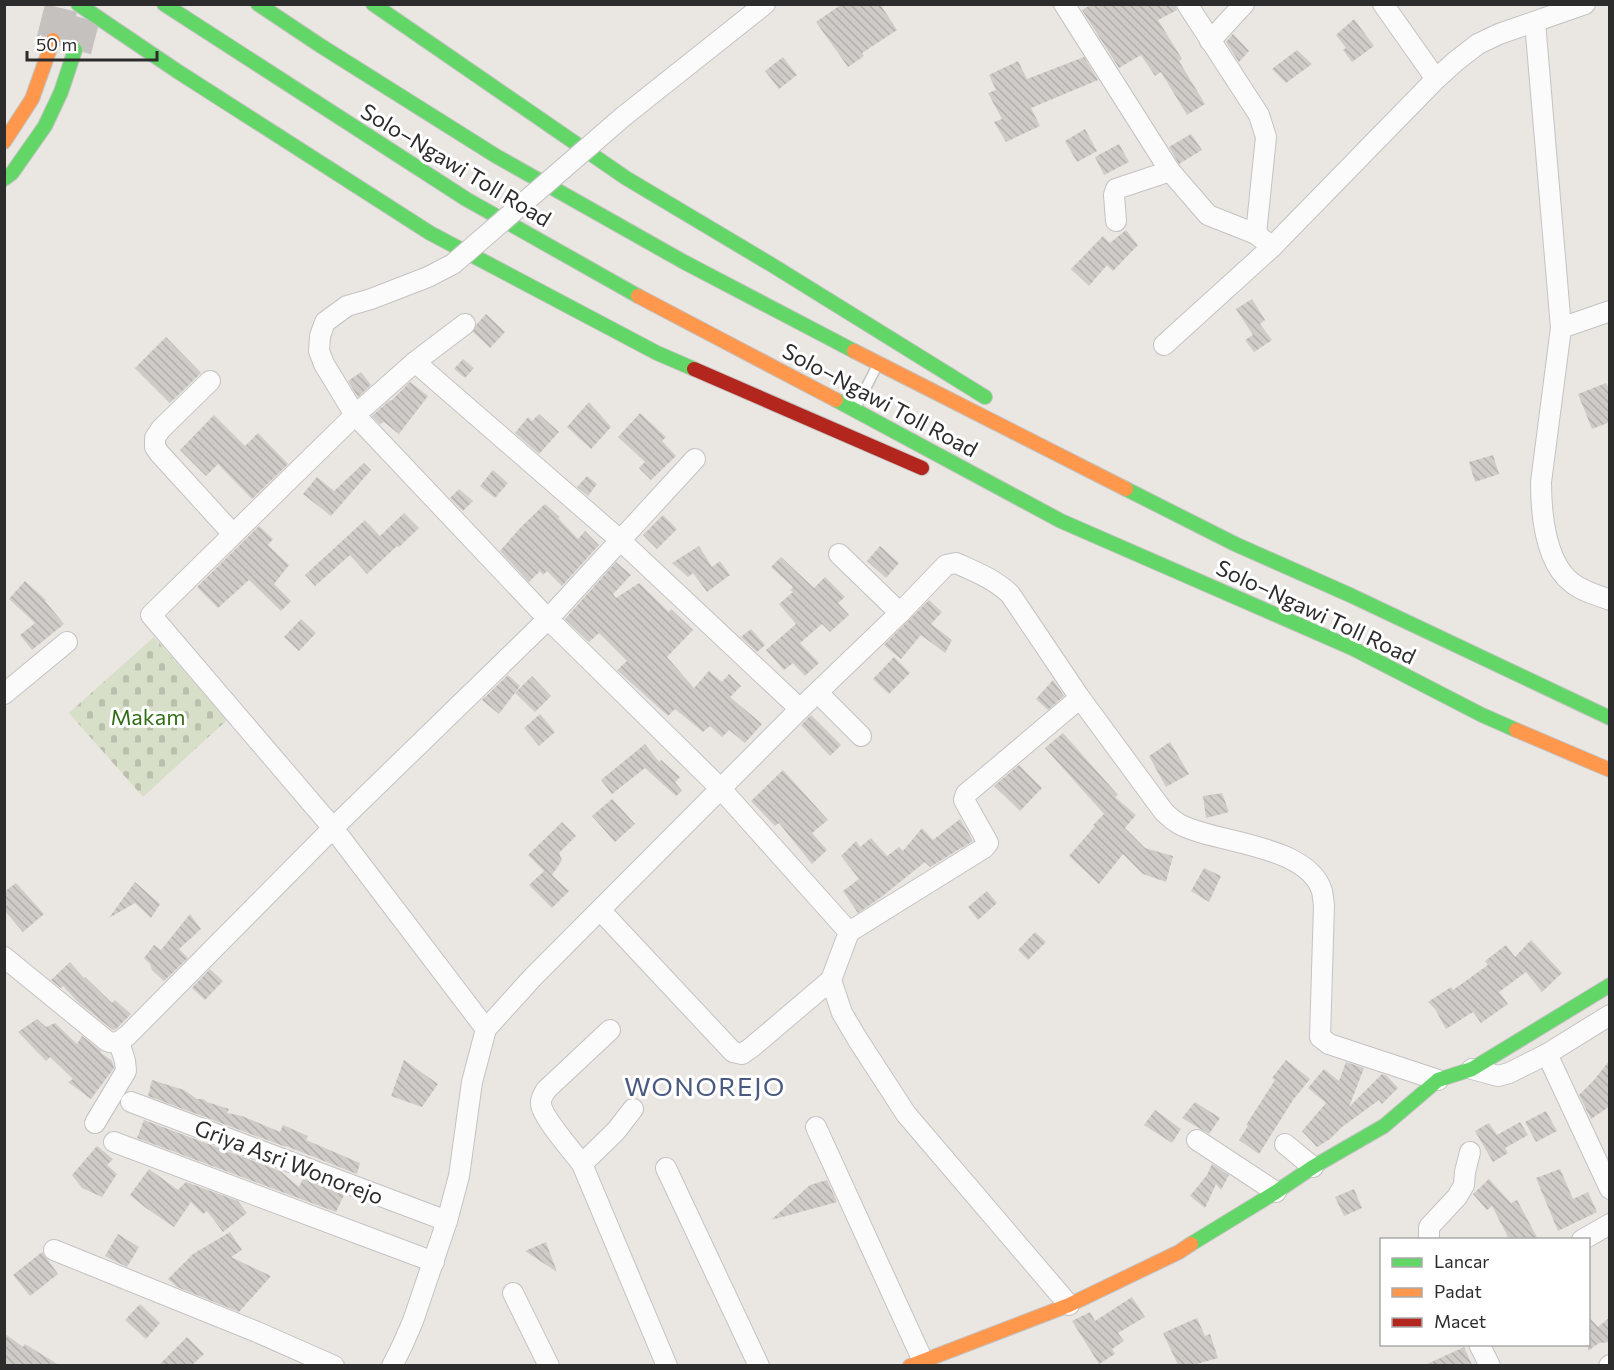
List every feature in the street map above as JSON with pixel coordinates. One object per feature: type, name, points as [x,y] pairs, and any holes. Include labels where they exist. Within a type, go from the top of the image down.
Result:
[{"type":"main road","points":[[78,4],[186,77],[430,233],[657,353],[934,474]]},
{"type":"main road","name":"Solo–Ngawi Toll Road","points":[[164,4],[466,199],[672,315],[1061,521],[1352,648],[1482,715],[1610,770]]},
{"type":"main road","name":"Solo–Ngawi Toll Road","points":[[258,4],[496,156],[684,262],[878,364],[1235,544],[1350,595],[1610,718]]},
{"type":"main road","points":[[373,4],[626,178],[995,403]]},
{"type":"main road","points":[[4,142],[32,99],[53,40]]},
{"type":"main road","points":[[4,180],[45,126],[61,92],[75,50]]},
{"type":"main road","points":[[1046,434],[1178,515]]},
{"type":"main road","points":[[987,496],[1061,521]]},
{"type":"main road","points":[[916,1363],[948,1359],[1069,1305],[1179,1252],[1313,1167],[1384,1126],[1438,1080],[1472,1070],[1610,985]]},
{"type":"street","points":[[765,4],[624,116],[453,264],[428,277],[347,306],[325,322],[320,336],[319,351],[324,364],[354,415],[548,619],[721,789],[849,932]]},
{"type":"street","points":[[1064,4],[1170,171],[1208,215],[1256,234],[1272,247]]},
{"type":"street","points":[[1187,4],[1259,115],[1266,137],[1256,234]]},
{"type":"street","points":[[1210,42],[1244,4]]},
{"type":"street","points":[[1383,4],[1436,79]]},
{"type":"street","points":[[1164,345],[1272,247],[1456,61],[1478,44],[1499,34],[1585,4]]},
{"type":"street","points":[[1535,22],[1561,328],[1541,482],[1541,507],[1548,542],[1559,568],[1570,582],[1610,600]]},
{"type":"street","points":[[1116,221],[1114,195],[1116,189],[1170,171]]},
{"type":"street","points":[[1561,328],[1610,311]]},
{"type":"street","points":[[465,324],[415,362],[354,415],[152,615],[333,828],[486,1029]]},
{"type":"street","points":[[415,362],[620,540],[800,710]]},
{"type":"street","points":[[210,381],[162,429],[155,438],[155,447],[233,534]]},
{"type":"street","points":[[4,957],[107,1041],[119,1042],[333,828],[548,619],[695,459]]},
{"type":"street","points":[[840,554],[900,613]]},
{"type":"street","points":[[392,1365],[403,1344],[447,1221],[459,1176],[472,1082],[486,1029],[533,977],[946,565],[956,563],[992,579],[1010,594],[1080,698],[1164,812],[1173,820],[1191,829],[1290,858],[1303,866],[1315,878],[1322,890],[1324,905],[1320,1015],[1322,1040],[1438,1080]]},
{"type":"street","points":[[4,694],[67,642]]},
{"type":"street","points":[[818,693],[861,736]]},
{"type":"street","points":[[600,910],[733,1052],[742,1054],[831,980],[849,932],[984,848],[988,843],[987,840],[964,800],[966,794],[1080,698]]},
{"type":"street","points":[[831,980],[842,1013],[852,1031],[906,1114],[1069,1305]]},
{"type":"street","points":[[1472,1070],[1491,1076],[1509,1073],[1547,1054],[1610,1015]]},
{"type":"street","points":[[610,1030],[546,1090],[541,1098],[541,1104],[544,1114],[582,1164],[667,1365]]},
{"type":"street","points":[[95,1123],[126,1071],[126,1061],[119,1042]]},
{"type":"street","points":[[1547,1054],[1605,1165],[1610,1189]]},
{"type":"street","name":"Griya Asri Wonorejo","points":[[131,1102],[447,1221]]},
{"type":"street","points":[[582,1164],[616,1131],[633,1109]]},
{"type":"street","points":[[816,1127],[916,1363]]},
{"type":"street","points":[[1197,1140],[1276,1192]]},
{"type":"street","points":[[114,1142],[434,1262]]},
{"type":"street","points":[[1285,1144],[1313,1167]]},
{"type":"street","points":[[1429,1238],[1429,1227],[1457,1197],[1464,1185],[1470,1152]]},
{"type":"street","points":[[666,1168],[759,1365]]},
{"type":"street","points":[[1584,1238],[1610,1224]]},
{"type":"street","points":[[54,1250],[334,1365]]},
{"type":"street","points":[[513,1293],[549,1365]]},
{"type":"street","points":[[1480,1346],[1490,1365]]},
{"type":"lane","points":[[855,410],[878,364]]},
{"type":"green space","name":"Makam","points":[[154,637],[227,720],[143,797],[69,713]]},
{"type":"building","points":[[842,4],[880,4],[897,30],[862,53],[864,56],[848,67],[816,22]]},
{"type":"building","points":[[1092,4],[1175,4],[1177,10],[1158,20],[1182,59],[1179,61],[1205,104],[1187,115],[1161,72],[1155,76],[1141,55],[1119,68],[1082,10]]},
{"type":"building","points":[[1354,19],[1374,46],[1352,62],[1343,50],[1346,48],[1336,35]]},
{"type":"building","points":[[1233,34],[1249,51],[1239,62],[1226,42]]},
{"type":"building","points":[[1297,50],[1312,64],[1286,83],[1272,69]]},
{"type":"building","points":[[783,57],[797,75],[779,89],[765,71]]},
{"type":"building","points":[[1084,57],[1098,80],[1031,108],[1040,126],[1006,142],[994,122],[1002,119],[988,93],[996,90],[989,75],[1018,61],[1027,79]]},
{"type":"building","points":[[1085,129],[1097,151],[1077,162],[1065,141]]},
{"type":"building","points":[[1191,134],[1202,150],[1179,164],[1169,147]]},
{"type":"building","points":[[1119,144],[1129,162],[1104,175],[1095,157]]},
{"type":"building","points":[[1126,230],[1138,245],[1113,271],[1107,265],[1089,286],[1071,269],[1103,236],[1110,243]]},
{"type":"building","points":[[1252,299],[1265,320],[1260,324],[1272,340],[1254,352],[1245,340],[1253,335],[1236,309]]},
{"type":"building","points":[[486,314],[505,332],[490,348],[473,332]]},
{"type":"building","points":[[166,337],[201,373],[170,403],[135,368]]},
{"type":"building","points":[[463,359],[474,368],[465,378],[454,369]]},
{"type":"building","points":[[361,372],[371,385],[358,397],[348,381]]},
{"type":"building","points":[[410,382],[428,396],[399,434],[384,422],[380,424],[372,416]]},
{"type":"building","points":[[1606,383],[1610,390],[1610,422],[1592,429],[1578,394]]},
{"type":"building","points":[[589,402],[611,427],[591,449],[567,427]]},
{"type":"building","points":[[640,413],[666,437],[662,441],[676,456],[651,480],[639,468],[645,462],[618,437]]},
{"type":"building","points":[[539,414],[559,432],[539,454],[515,433],[528,417],[532,421]]},
{"type":"building","points":[[214,415],[245,446],[258,433],[288,464],[252,499],[218,464],[206,476],[180,450]]},
{"type":"building","points":[[1493,455],[1499,474],[1475,482],[1469,462]]},
{"type":"building","points":[[364,463],[371,470],[331,516],[303,494],[317,477],[334,491]]},
{"type":"building","points":[[493,470],[508,483],[495,498],[480,486]]},
{"type":"building","points":[[587,476],[597,484],[588,496],[577,487]]},
{"type":"building","points":[[459,489],[473,501],[463,511],[450,498]]},
{"type":"building","points":[[545,504],[560,517],[558,518],[578,539],[585,531],[599,545],[562,586],[547,571],[543,575],[540,571],[529,582],[500,551]]},
{"type":"building","points":[[404,513],[419,528],[367,574],[350,555],[315,586],[305,575],[365,520],[380,536]]},
{"type":"building","points":[[663,515],[677,529],[657,549],[643,535]]},
{"type":"building","points":[[259,526],[273,539],[268,545],[289,565],[274,584],[291,601],[281,611],[249,580],[218,608],[197,587]]},
{"type":"building","points":[[699,546],[712,567],[720,561],[730,575],[707,592],[693,573],[688,577],[672,563]]},
{"type":"building","points":[[880,546],[899,563],[886,578],[867,561]]},
{"type":"building","points":[[781,557],[814,588],[825,577],[845,597],[838,603],[849,615],[830,632],[822,624],[800,643],[819,663],[805,676],[793,663],[784,670],[766,650],[796,624],[779,604],[793,592],[790,590],[793,587],[771,567]]},
{"type":"building","points":[[616,562],[631,575],[613,594],[616,598],[639,583],[669,612],[671,609],[693,630],[667,657],[694,688],[709,671],[722,682],[729,674],[741,686],[730,697],[762,724],[745,743],[729,730],[722,737],[710,726],[703,732],[675,709],[668,716],[617,670],[627,661],[599,633],[589,642],[565,619]]},
{"type":"building","points":[[25,581],[46,600],[64,624],[32,650],[20,635],[35,623],[9,599]]},
{"type":"building","points":[[929,600],[942,612],[931,624],[952,640],[945,653],[921,635],[901,659],[884,645]]},
{"type":"building","points":[[301,619],[316,633],[299,651],[284,637]]},
{"type":"building","points":[[751,629],[765,645],[757,652],[741,637]]},
{"type":"building","points":[[894,657],[910,673],[889,694],[873,679]]},
{"type":"building","points":[[508,675],[520,686],[499,714],[482,700]]},
{"type":"building","points":[[532,676],[551,696],[535,712],[515,693]]},
{"type":"building","points":[[1053,680],[1064,696],[1048,710],[1036,699]]},
{"type":"building","points":[[540,714],[555,732],[539,746],[524,728]]},
{"type":"building","points":[[811,715],[841,745],[830,756],[801,725]]},
{"type":"building","points":[[1063,733],[1118,795],[1115,797],[1136,815],[1125,828],[1145,848],[1173,856],[1166,882],[1143,874],[1123,854],[1099,884],[1069,856],[1104,814],[1045,748]]},
{"type":"building","points":[[1170,742],[1189,774],[1166,787],[1149,756]]},
{"type":"building","points":[[645,744],[659,762],[661,760],[680,777],[675,782],[682,791],[676,796],[645,768],[612,794],[601,780]]},
{"type":"building","points":[[1019,765],[1042,788],[1020,811],[994,786]]},
{"type":"building","points":[[783,770],[828,820],[812,833],[827,850],[812,864],[779,823],[775,826],[751,801]]},
{"type":"building","points":[[1222,793],[1229,812],[1206,818],[1203,796]]},
{"type":"building","points":[[612,799],[635,824],[615,842],[592,816]]},
{"type":"building","points":[[960,819],[973,841],[930,867],[925,862],[858,913],[843,891],[859,879],[841,856],[856,841],[860,847],[871,838],[887,856],[899,847],[903,851],[922,828],[933,840]]},
{"type":"building","points":[[562,822],[576,836],[559,853],[562,860],[552,875],[569,891],[552,908],[529,885],[544,871],[528,855]]},
{"type":"building","points":[[1204,868],[1221,876],[1209,902],[1191,891]]},
{"type":"building","points":[[135,882],[160,904],[151,918],[135,903],[109,918]]},
{"type":"building","points":[[16,883],[44,914],[23,932],[4,910],[4,892]]},
{"type":"building","points":[[987,891],[997,903],[978,920],[968,907]]},
{"type":"building","points":[[190,914],[201,929],[179,949],[188,958],[164,981],[152,970],[144,958],[154,945],[161,950]]},
{"type":"building","points":[[1035,932],[1046,942],[1028,960],[1018,950]]},
{"type":"building","points":[[1531,940],[1562,973],[1542,992],[1526,972],[1499,992],[1508,1004],[1481,1023],[1473,1012],[1446,1029],[1435,1009],[1428,1002],[1451,987],[1453,990],[1488,965],[1485,961],[1506,945],[1515,957]]},
{"type":"building","points":[[70,962],[112,1003],[115,1000],[131,1014],[116,1029],[113,1030],[78,1002],[63,986],[61,988],[51,980]]},
{"type":"building","points":[[210,969],[223,981],[205,1000],[192,988]]},
{"type":"building","points":[[37,1019],[46,1027],[55,1023],[77,1044],[82,1036],[112,1061],[114,1068],[91,1099],[68,1082],[73,1079],[50,1057],[46,1061],[18,1032]]},
{"type":"building","points":[[404,1060],[438,1084],[422,1107],[391,1096]]},
{"type":"building","points":[[1286,1060],[1310,1079],[1293,1100],[1259,1154],[1239,1140],[1275,1080],[1272,1078]]},
{"type":"building","points":[[1610,1060],[1610,1106],[1591,1119],[1579,1095]]},
{"type":"building","points":[[1346,1062],[1364,1068],[1349,1107],[1382,1074],[1398,1088],[1382,1104],[1379,1100],[1317,1147],[1302,1131],[1326,1103],[1308,1088],[1324,1069],[1339,1081]]},
{"type":"building","points":[[152,1080],[184,1090],[197,1099],[229,1109],[227,1113],[242,1116],[280,1132],[283,1125],[308,1136],[306,1140],[360,1163],[357,1174],[148,1096]]},
{"type":"building","points":[[1195,1102],[1220,1118],[1209,1134],[1182,1118]]},
{"type":"building","points":[[1155,1110],[1181,1129],[1172,1143],[1144,1125]]},
{"type":"building","points":[[1546,1111],[1557,1131],[1536,1142],[1525,1122]]},
{"type":"building","points":[[144,1120],[280,1171],[299,1187],[303,1179],[344,1195],[336,1212],[137,1138]]},
{"type":"building","points":[[1520,1122],[1528,1135],[1505,1148],[1508,1153],[1493,1162],[1475,1131],[1489,1123],[1497,1135]]},
{"type":"building","points":[[97,1146],[113,1159],[107,1165],[117,1174],[102,1197],[82,1188],[72,1175]]},
{"type":"building","points":[[1212,1164],[1229,1175],[1221,1190],[1216,1184],[1205,1208],[1190,1196],[1207,1175]]},
{"type":"building","points":[[149,1169],[178,1190],[186,1182],[238,1201],[247,1213],[223,1232],[207,1211],[203,1214],[191,1202],[174,1227],[130,1195]]},
{"type":"building","points":[[1560,1169],[1573,1199],[1588,1192],[1597,1212],[1558,1231],[1536,1178]]},
{"type":"building","points":[[1489,1179],[1511,1203],[1517,1200],[1537,1238],[1508,1238],[1492,1206],[1487,1210],[1473,1194]]},
{"type":"building","points":[[827,1180],[837,1202],[771,1220],[810,1185]]},
{"type":"building","points":[[1354,1189],[1362,1208],[1344,1216],[1335,1197]]},
{"type":"building","points":[[230,1232],[242,1250],[231,1257],[271,1276],[239,1312],[177,1287],[168,1279],[193,1254]]},
{"type":"building","points":[[118,1234],[139,1247],[127,1267],[105,1256]]},
{"type":"building","points":[[546,1242],[557,1272],[525,1251]]},
{"type":"building","points":[[42,1252],[58,1274],[30,1296],[13,1275]]},
{"type":"building","points":[[1132,1297],[1145,1317],[1118,1333],[1124,1341],[1112,1349],[1115,1354],[1099,1364],[1072,1321],[1090,1312],[1095,1321]]},
{"type":"building","points":[[140,1304],[160,1323],[146,1339],[125,1320]]},
{"type":"building","points":[[1610,1317],[1610,1342],[1599,1343],[1588,1351],[1590,1318],[1598,1327]]},
{"type":"building","points":[[1197,1318],[1205,1336],[1210,1334],[1218,1358],[1193,1365],[1178,1365],[1163,1333]]},
{"type":"building","points":[[4,1333],[23,1347],[25,1344],[59,1365],[4,1365]]},
{"type":"building","points":[[187,1337],[204,1354],[192,1365],[159,1365]]},
{"type":"building","points":[[1464,1347],[1472,1365],[1425,1365]]},
{"type":"tunnel","points":[[53,40],[62,4]]},
{"type":"tunnel","points":[[75,50],[87,4]]},
{"type":"traffic: fast","points":[[78,4],[177,71],[430,233],[657,353],[694,369]]},
{"type":"traffic: fast","points":[[164,4],[466,199],[638,296]]},
{"type":"traffic: fast","points":[[258,4],[496,156],[684,262],[854,351]]},
{"type":"traffic: fast","points":[[373,4],[626,178],[985,397]]},
{"type":"traffic: fast","points":[[4,179],[12,173],[45,126],[61,92],[75,50]]},
{"type":"traffic: fast","points":[[836,400],[1061,521],[1352,648],[1516,730]]},
{"type":"traffic: fast","points":[[1126,489],[1235,544],[1350,595],[1610,718]]},
{"type":"traffic: fast","points":[[1191,1244],[1313,1167],[1384,1126],[1438,1080],[1472,1069],[1610,985]]},
{"type":"traffic: slow","points":[[4,142],[32,99],[53,40]]},
{"type":"traffic: slow","points":[[638,296],[836,400]]},
{"type":"traffic: slow","points":[[854,351],[1126,489]]},
{"type":"traffic: slow","points":[[1516,730],[1610,770]]},
{"type":"traffic: slow","points":[[910,1366],[1069,1305],[1191,1244]]},
{"type":"traffic: jam","points":[[694,369],[922,468]]},
{"type":"district","name":"WONOREJO","points":[[705,1087]]}]
